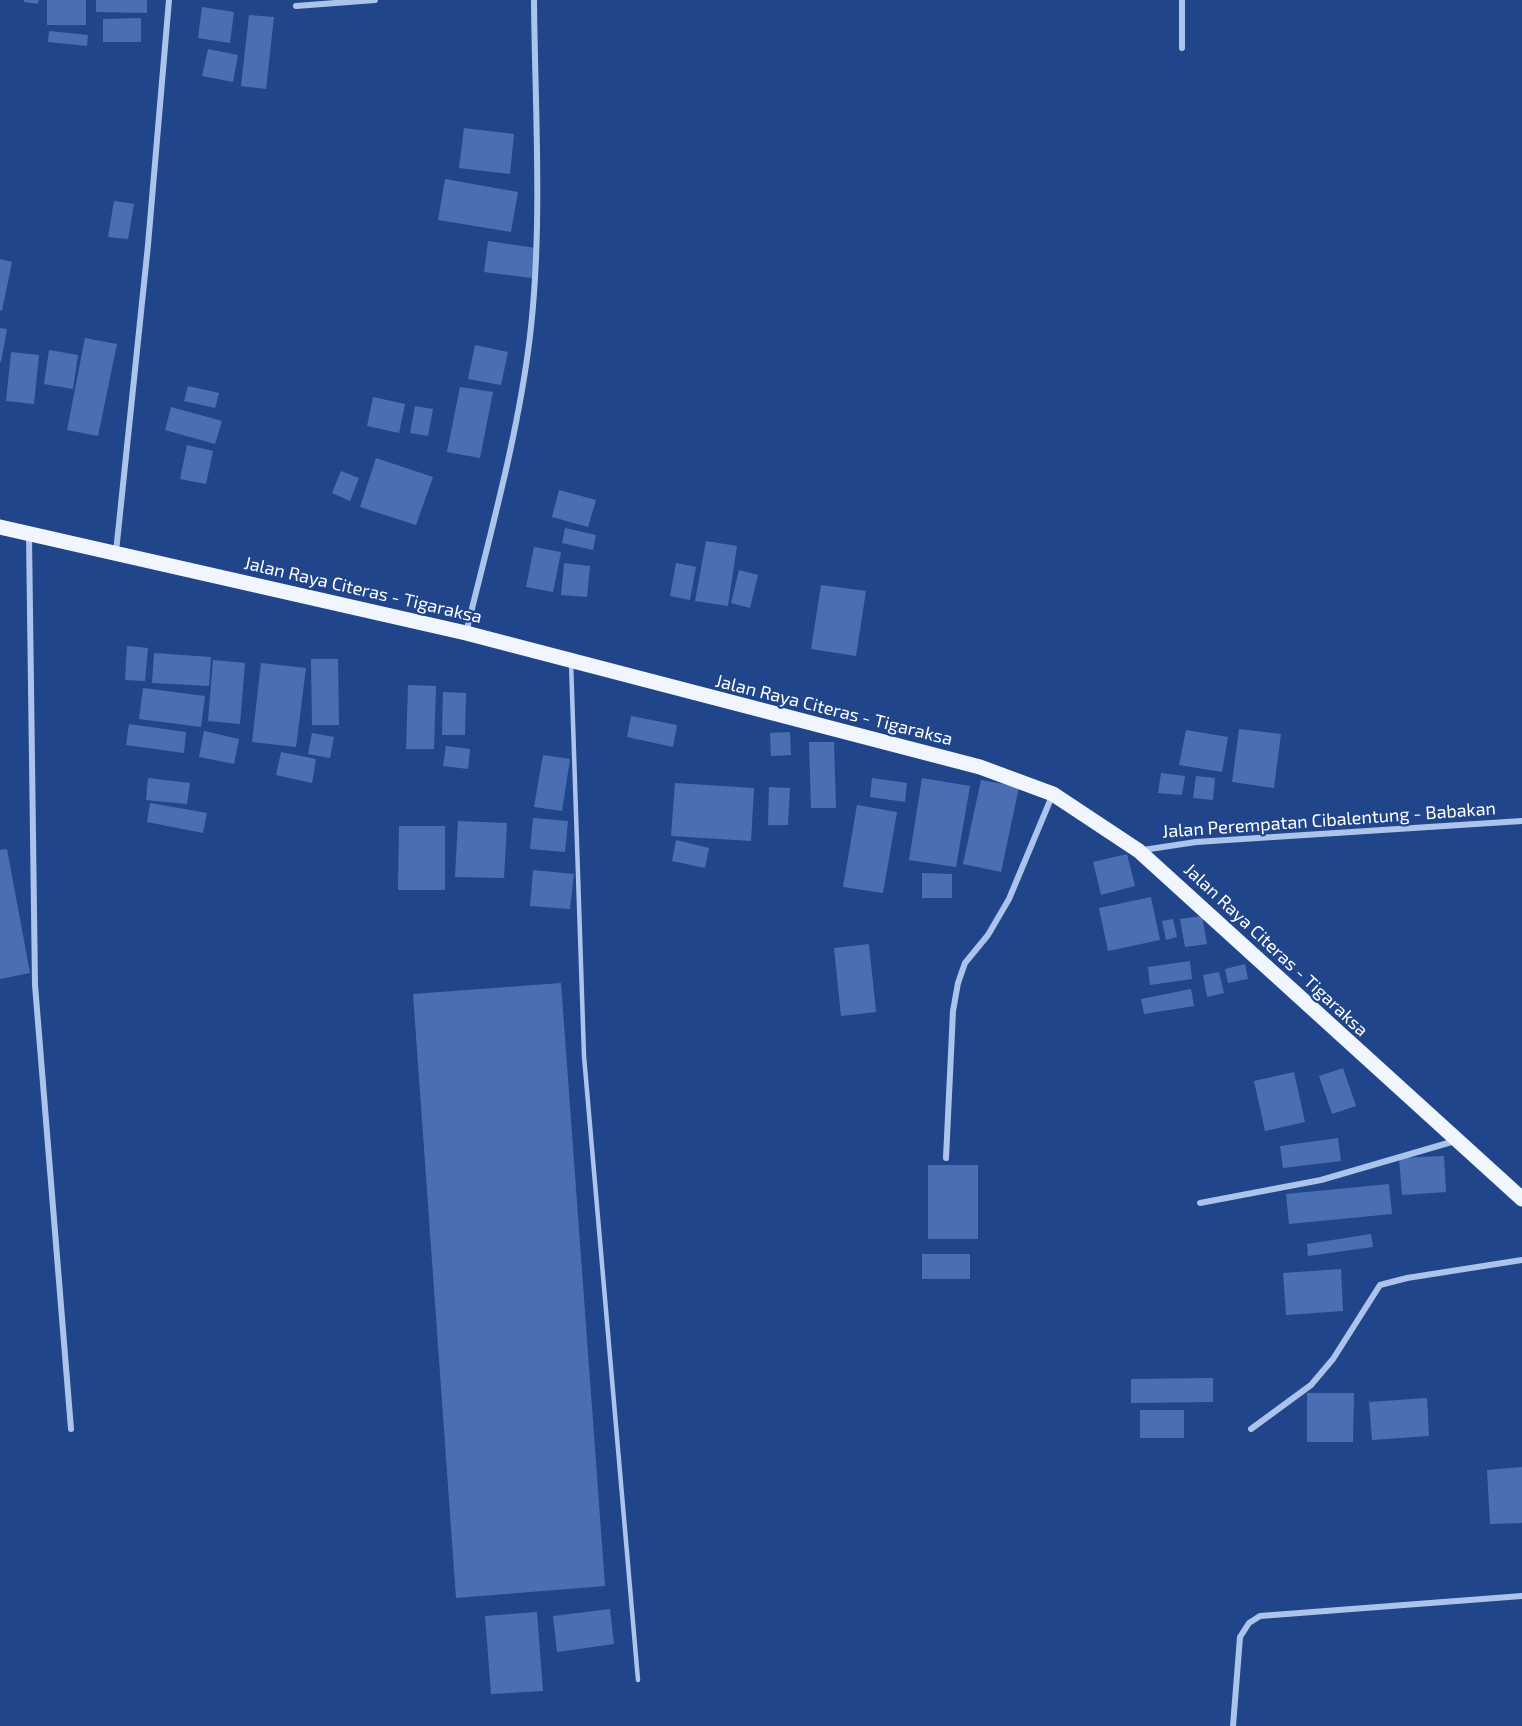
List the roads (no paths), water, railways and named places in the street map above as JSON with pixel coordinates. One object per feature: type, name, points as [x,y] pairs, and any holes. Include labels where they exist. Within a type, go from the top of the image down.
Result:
[{"type":"main road","name":"Jalan Raya Citeras - Tigaraksa","points":[[0,526],[29,535],[466,633],[980,767],[1053,794],[1139,851],[1522,1199]]},
{"type":"street","points":[[116,554],[148,245],[169,0]]},
{"type":"street","points":[[296,6],[375,0]]},
{"type":"street","points":[[466,633],[517,420],[530,335],[536,247],[534,0]]},
{"type":"street","points":[[1182,0],[1182,48]]},
{"type":"street","points":[[29,535],[35,985],[71,1429]]},
{"type":"street","points":[[946,1158],[953,1011],[958,983],[965,963],[988,935],[1009,899],[1053,794]]},
{"type":"street","name":"Jalan Perempatan Cibalentung - Babakan","points":[[1139,851],[1196,842],[1522,821]]},
{"type":"street","points":[[1200,1203],[1321,1180],[1455,1140]]},
{"type":"street","points":[[1251,1429],[1311,1385],[1333,1359],[1380,1285],[1407,1278],[1522,1260]]},
{"type":"street","points":[[1233,1726],[1240,1637],[1249,1623],[1260,1616],[1522,1596]]},
{"type":"lane","points":[[572,662],[584,1056],[638,1680]]}]
